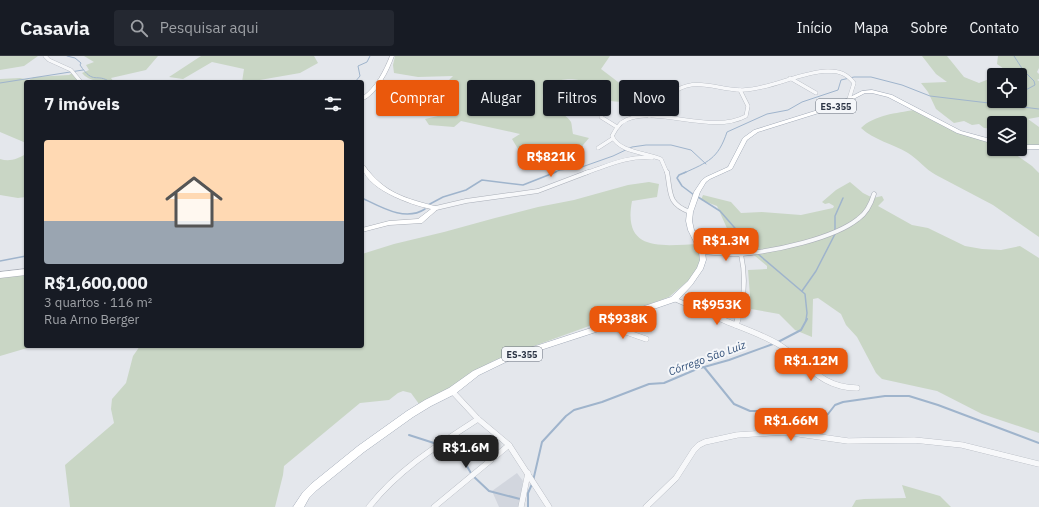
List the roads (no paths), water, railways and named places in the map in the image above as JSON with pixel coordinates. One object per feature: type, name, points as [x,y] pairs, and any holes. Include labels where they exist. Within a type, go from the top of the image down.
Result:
[{"type":"main road","points":[[364,98],[373,91],[387,68],[392,56]]},
{"type":"main road","name":"ES-355","points":[[298,507],[306,495],[314,487],[361,449],[410,414],[452,391],[476,373],[492,364],[606,325],[674,299],[690,283],[700,269],[703,260],[702,252],[691,230],[689,220],[690,212],[696,196],[708,178],[723,173],[730,168],[743,143],[751,134],[767,127],[836,106],[849,98],[868,91],[881,92],[959,132],[987,140]]},
{"type":"main road","points":[[1027,147],[1039,148]]},
{"type":"main road","points":[[364,169],[379,184],[401,199],[436,208]]},
{"type":"main road","points":[[364,229],[389,223],[420,221],[436,208]]},
{"type":"main road","points":[[0,275],[24,272]]},
{"type":"street","points":[[45,56],[49,60],[71,70],[79,80]]},
{"type":"street","points":[[679,89],[685,85],[740,90],[765,87],[810,70],[837,67],[849,73],[854,83],[849,98]]},
{"type":"street","points":[[790,78],[816,93]]},
{"type":"street","points":[[598,148],[612,139],[617,127],[623,122],[648,116],[710,123],[732,123],[744,118],[748,114],[748,101],[740,90]]},
{"type":"street","points":[[601,117],[617,127]]},
{"type":"street","points":[[612,139],[628,150],[657,157],[663,162],[667,171],[670,195],[673,201],[681,210],[690,212]]},
{"type":"street","points":[[436,208],[466,201],[538,191],[569,178],[628,159],[649,158],[663,162]]},
{"type":"street","points":[[702,252],[741,254],[817,239],[852,224],[867,211],[871,205],[874,194]]},
{"type":"street","points":[[736,325],[743,305],[744,293],[743,260],[741,254]]},
{"type":"street","points":[[674,299],[778,344],[806,368],[824,379],[843,388],[857,388]]},
{"type":"street","points":[[606,325],[646,339]]},
{"type":"street","points":[[452,391],[478,419],[509,445],[549,507]]},
{"type":"street","points":[[369,507],[377,495],[418,459],[478,419]]},
{"type":"street","points":[[646,507],[676,478],[699,445],[737,435],[756,432],[785,432],[848,441],[914,440],[962,445],[1039,464]]},
{"type":"street","points":[[434,507],[509,445]]},
{"type":"street","points":[[521,507],[528,473]]},
{"type":"waterway","points":[[67,56],[75,58],[81,63],[80,65],[92,77],[107,80]]},
{"type":"waterway","name":"Córrego São Luiz","points":[[357,80],[360,76],[358,66],[367,62],[370,56]]},
{"type":"waterway","points":[[1014,56],[1022,68]]},
{"type":"waterway","points":[[0,83],[83,70]]},
{"type":"waterway","points":[[1027,74],[1034,81],[1035,85],[1027,89]]},
{"type":"waterway","points":[[705,163],[716,154],[724,141],[727,132],[767,114],[788,110],[802,102],[838,90],[841,80],[854,77],[871,77],[902,85],[930,96],[987,103]]},
{"type":"waterway","points":[[1027,108],[1039,109]]},
{"type":"waterway","name":"Córrego São Luiz","points":[[553,173],[560,170],[579,168],[613,156],[632,147],[646,145],[671,145],[691,150],[705,163]]},
{"type":"waterway","name":"Córrego São Luiz","points":[[684,173],[705,163]]},
{"type":"waterway","name":"Córrego São Luiz","points":[[428,205],[443,197],[466,190],[482,180],[523,185],[556,172]]},
{"type":"waterway","name":"Córrego São Luiz","points":[[686,172],[679,175],[677,178],[682,186],[694,195]]},
{"type":"waterway","name":"Córrego São Luiz","points":[[698,197],[720,211],[755,251]]},
{"type":"waterway","points":[[802,291],[816,271],[835,234],[835,216],[843,198]]},
{"type":"waterway","name":"Córrego São Luiz","points":[[364,199],[385,209],[401,214],[417,213],[425,209]]},
{"type":"waterway","name":"Córrego São Luiz","points":[[758,254],[805,294],[807,313],[806,320]]},
{"type":"waterway","points":[[0,261],[24,256]]},
{"type":"waterway","name":"Córrego São Luiz","points":[[778,342],[801,330],[807,319]]},
{"type":"waterway","name":"Córrego São Luiz","points":[[704,367],[729,360],[773,344]]},
{"type":"waterway","name":"Córrego São Luiz","points":[[533,481],[542,442],[566,416],[574,410],[602,402],[649,384],[664,383],[704,367]]},
{"type":"waterway","points":[[704,367],[734,404],[750,411],[801,411],[823,416],[828,414],[835,405],[843,402],[885,396],[909,396],[938,405],[1039,443]]},
{"type":"waterway","points":[[409,435],[437,444]]},
{"type":"waterway","points":[[440,446],[464,461],[472,475],[489,491],[520,499]]},
{"type":"waterway","name":"Córrego São Luiz","points":[[528,507],[528,493],[532,484]]}]
